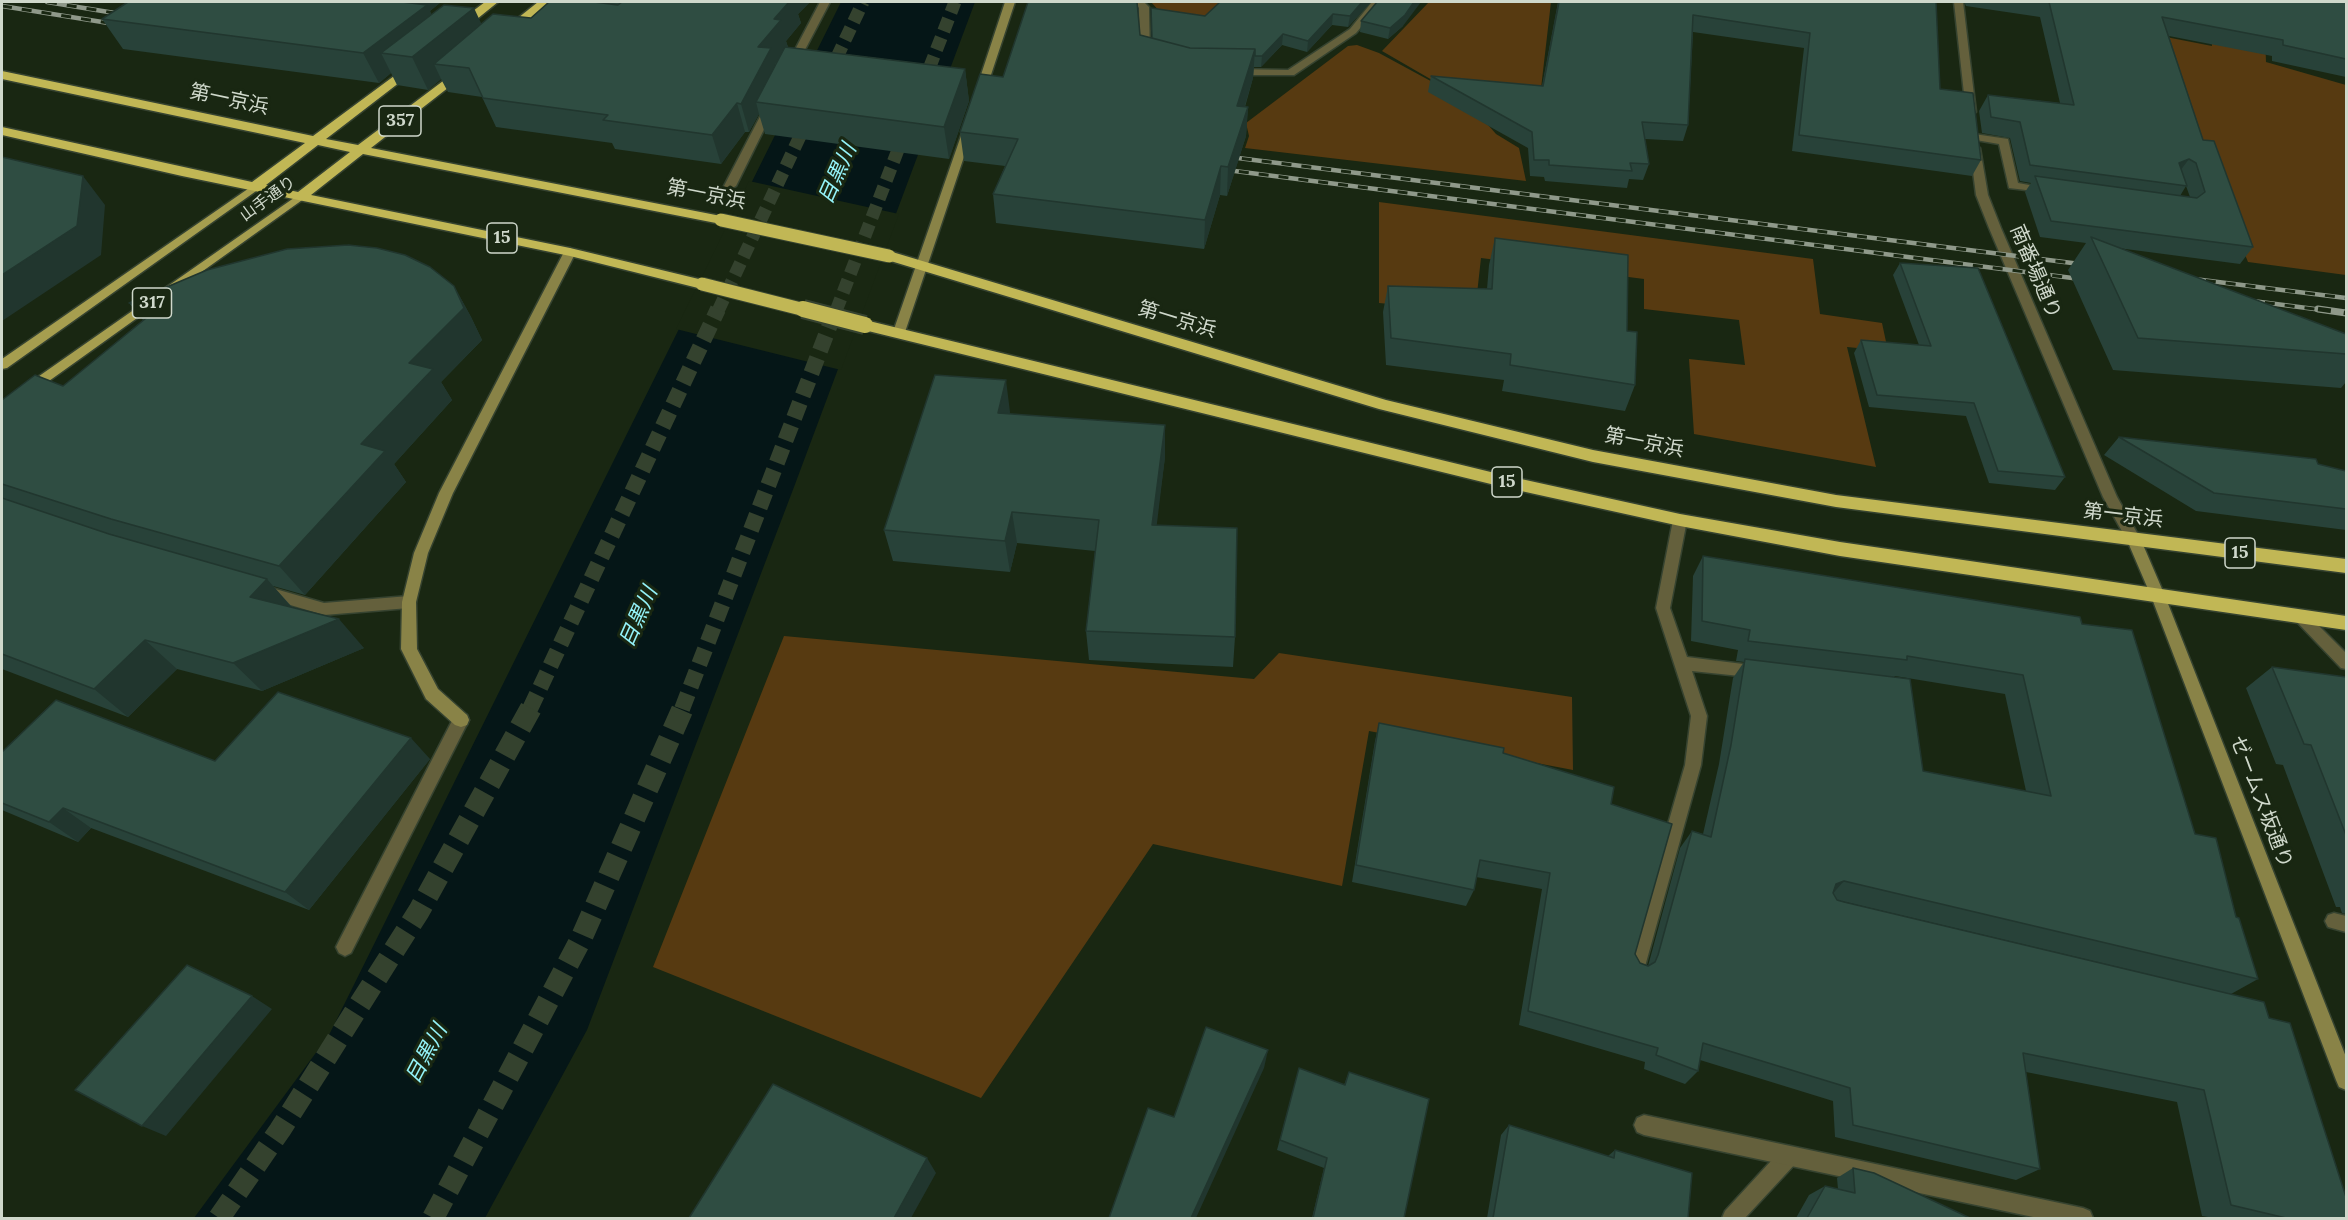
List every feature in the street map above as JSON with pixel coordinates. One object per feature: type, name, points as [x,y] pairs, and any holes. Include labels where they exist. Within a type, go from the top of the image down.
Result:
[{"type":"highway","points":[[450,35],[492,2]]},
{"type":"highway","points":[[497,41],[539,9]]},
{"type":"highway","name":"山手通り","points":[[255,187],[424,56]]},
{"type":"highway","name":"山手通り","points":[[301,196],[471,62]]},
{"type":"highway","name":"第一京浜","points":[[2,75],[315,141],[722,220],[924,264],[1279,375],[1520,439],[1678,473],[1836,501],[2346,566]]},
{"type":"highway","name":"15","points":[[2,131],[255,187],[570,252],[1492,478],[1680,520],[1840,549],[2346,623]]},
{"type":"main road","name":"山手通り","points":[[2,365],[255,187]]},
{"type":"main road","name":"山手通り","points":[[2,408],[301,196]]},
{"type":"street","points":[[788,73],[825,2]]},
{"type":"street","points":[[899,332],[924,264],[1010,2]]},
{"type":"street","points":[[1139,2],[1144,7],[1145,59],[1153,61]]},
{"type":"street","points":[[1223,72],[1290,74],[1353,31],[1377,2]]},
{"type":"street","name":"南番場通り","points":[[1958,2],[1982,195],[2110,496],[2134,540]]},
{"type":"street","points":[[730,186],[778,94]]},
{"type":"street","points":[[1974,137],[2004,141],[2013,186],[2058,192]]},
{"type":"street","points":[[345,947],[461,720],[432,694],[409,649],[409,602],[421,553],[446,493],[570,252]]},
{"type":"street","points":[[1635,970],[1693,765],[1699,716],[1663,608],[1680,520]]},
{"type":"street","name":"ゼームス坂通り","points":[[2134,540],[2158,596],[2346,1080]]},
{"type":"street","points":[[255,589],[324,609],[409,602]]},
{"type":"street","points":[[2300,616],[2346,663]]},
{"type":"street","points":[[1681,663],[1773,674]]},
{"type":"street","points":[[1644,1125],[2083,1218]]},
{"type":"street","points":[[1732,1218],[1789,1155]]},
{"type":"shaded area","points":[[1151,2],[1229,2],[1201,21],[1162,14]]},
{"type":"shaded area","points":[[1429,2],[1551,2],[1540,97],[1439,84],[1382,51]]},
{"type":"shaded area","points":[[2209,2],[2264,8],[2266,62],[2346,85],[2346,275],[2248,262],[2201,145],[2166,37],[2212,46]]},
{"type":"shaded area","points":[[1357,45],[1379,53],[1438,85],[1496,134],[1519,148],[1526,181],[1245,148],[1249,136],[1246,123],[1348,46]]},
{"type":"shaded area","points":[[1379,202],[1813,259],[1820,314],[1882,323],[1888,351],[1847,347],[1876,467],[1694,434],[1689,359],[1745,365],[1739,320],[1644,309],[1644,279],[1481,258],[1475,312],[1379,303]]},
{"type":"shaded area","points":[[784,636],[1254,679],[1279,653],[1572,697],[1573,770],[1369,731],[1342,886],[1153,844],[981,1098],[653,967]]},
{"type":"water","name":"目黒川","points":[[841,2],[975,2],[794,487],[587,1030],[485,1218],[194,1218],[329,1035]]},
{"type":"pier","points":[[749,181],[899,214],[841,370],[676,329]]},
{"type":"building","points":[[128,2],[402,2],[427,5],[363,53],[102,19]]},
{"type":"building","points":[[549,2],[594,2],[618,5],[622,2],[789,2],[774,19],[781,20],[758,47],[771,48],[741,104],[737,103],[712,135],[603,120],[608,115],[483,98],[469,68],[434,64],[493,14],[531,18]]},
{"type":"building","points":[[1028,2],[1137,2],[1140,35],[1190,48],[1255,49],[1237,106],[1248,107],[1228,167],[1221,166],[1205,220],[993,194],[1018,139],[960,132],[980,74],[1003,77]]},
{"type":"building","points":[[1220,2],[1362,2],[1350,16],[1333,14],[1308,41],[1283,34],[1262,56],[1255,56],[1255,49],[1190,48],[1152,38],[1151,8],[1205,16]]},
{"type":"building","points":[[1377,2],[1414,2],[1405,15],[1390,28],[1361,21]]},
{"type":"building","points":[[1559,2],[1936,2],[1940,89],[1973,93],[1981,160],[1799,135],[1810,33],[1693,15],[1688,125],[1642,122],[1649,164],[1630,163],[1632,171],[1549,165],[1549,160],[1534,160],[1532,132],[1431,76],[1543,86]]},
{"type":"building","points":[[2049,2],[2346,2],[2346,59],[2283,45],[2283,40],[2162,17],[2203,140],[2214,141],[2253,247],[2051,221],[2035,176],[2197,198],[2205,192],[2196,163],[2189,159],[2179,163],[2187,186],[2030,165],[2020,122],[1991,117],[1988,95],[2074,105]]},
{"type":"building","points":[[444,5],[474,8],[412,57],[381,53]]},
{"type":"building","points":[[785,47],[965,69],[944,127],[756,102]]},
{"type":"building","points":[[2,157],[83,176],[77,226],[2,275]]},
{"type":"building","points":[[2091,237],[2346,334],[2346,354],[2138,338]]},
{"type":"building","points":[[1495,238],[1628,255],[1627,331],[1637,332],[1635,385],[1510,365],[1511,354],[1391,338],[1388,286],[1492,289]]},
{"type":"building","points":[[348,245],[377,248],[405,255],[430,267],[454,286],[464,308],[409,363],[433,369],[361,444],[385,451],[279,566],[111,519],[2,484],[2,400],[35,375],[63,386],[156,310],[129,303],[207,270],[287,249]]},
{"type":"building","points":[[1900,263],[1978,268],[2065,477],[1998,471],[1974,403],[1877,395],[1861,340],[1931,346]]},
{"type":"building","points":[[935,375],[1006,380],[998,413],[1165,425],[1152,525],[1237,528],[1235,637],[1086,631],[1099,520],[1012,512],[1005,541],[884,530]]},
{"type":"building","points":[[2119,437],[2316,459],[2318,464],[2346,471],[2346,509],[2214,493]]},
{"type":"building","points":[[2,498],[109,534],[267,579],[250,597],[339,619],[233,663],[145,640],[94,689],[2,654]]},
{"type":"building","points":[[1703,556],[2080,617],[2082,624],[2132,630],[2195,834],[2216,838],[2236,917],[2239,918],[2258,979],[1844,881],[1836,884],[1833,893],[1837,900],[1844,902],[2264,1002],[2269,1018],[2290,1023],[2346,1197],[2346,1218],[2286,1218],[2231,1205],[2204,1090],[2023,1053],[2040,1169],[1853,1125],[1850,1088],[1703,1043],[1698,1071],[1656,1055],[1658,1048],[1528,1011],[1550,873],[1480,860],[1474,890],[1356,865],[1379,723],[1504,748],[1503,753],[1614,787],[1611,804],[1672,824],[1635,954],[1640,963],[1648,966],[1655,962],[1658,955],[1692,831],[1711,837],[1731,745],[1745,659],[1910,679],[1923,771],[2051,796],[2023,675],[1907,656],[1907,660],[1748,641],[1750,630],[1702,621]]},
{"type":"building","points":[[2272,667],[2346,677],[2346,835],[2311,745],[2304,744]]},
{"type":"building","points":[[278,692],[411,738],[285,892],[63,808],[49,822],[2,803],[2,752],[56,700],[215,761]]},
{"type":"building","points":[[187,965],[252,996],[142,1126],[75,1090]]},
{"type":"building","points":[[1206,1027],[1268,1050],[1191,1218],[1109,1218],[1148,1108],[1174,1117]]},
{"type":"building","points":[[1299,1068],[1345,1085],[1349,1072],[1429,1099],[1404,1218],[1313,1218],[1327,1158],[1280,1140]]},
{"type":"building","points":[[773,1084],[927,1158],[894,1218],[689,1218]]},
{"type":"building","points":[[1509,1125],[1614,1158],[1615,1150],[1692,1173],[1688,1218],[1493,1218]]},
{"type":"building","points":[[1853,1168],[1874,1173],[1970,1218],[1807,1218],[1825,1186],[1855,1193]]},
{"type":"tunnel","points":[[828,76],[863,2]]},
{"type":"tunnel","points":[[922,87],[955,2]]},
{"type":"tunnel","points":[[718,311],[809,117]]},
{"type":"tunnel","points":[[836,311],[906,129]]},
{"type":"tunnel","points":[[530,709],[718,309]]},
{"type":"tunnel","points":[[682,709],[836,309]]},
{"type":"tunnel","points":[[219,1218],[280,1130],[419,911],[531,708]]},
{"type":"tunnel","points":[[433,1218],[581,939],[683,708]]},
{"type":"railway","points":[[47,2],[127,15]]},
{"type":"railway","points":[[2,6],[121,25]]},
{"type":"railway","points":[[1222,156],[2088,265]]},
{"type":"railway","points":[[1219,169],[2088,280]]},
{"type":"railway","points":[[2186,278],[2346,298]]},
{"type":"railway","points":[[2245,300],[2330,311]]},
{"type":"railway","points":[[2318,309],[2346,313]]}]
